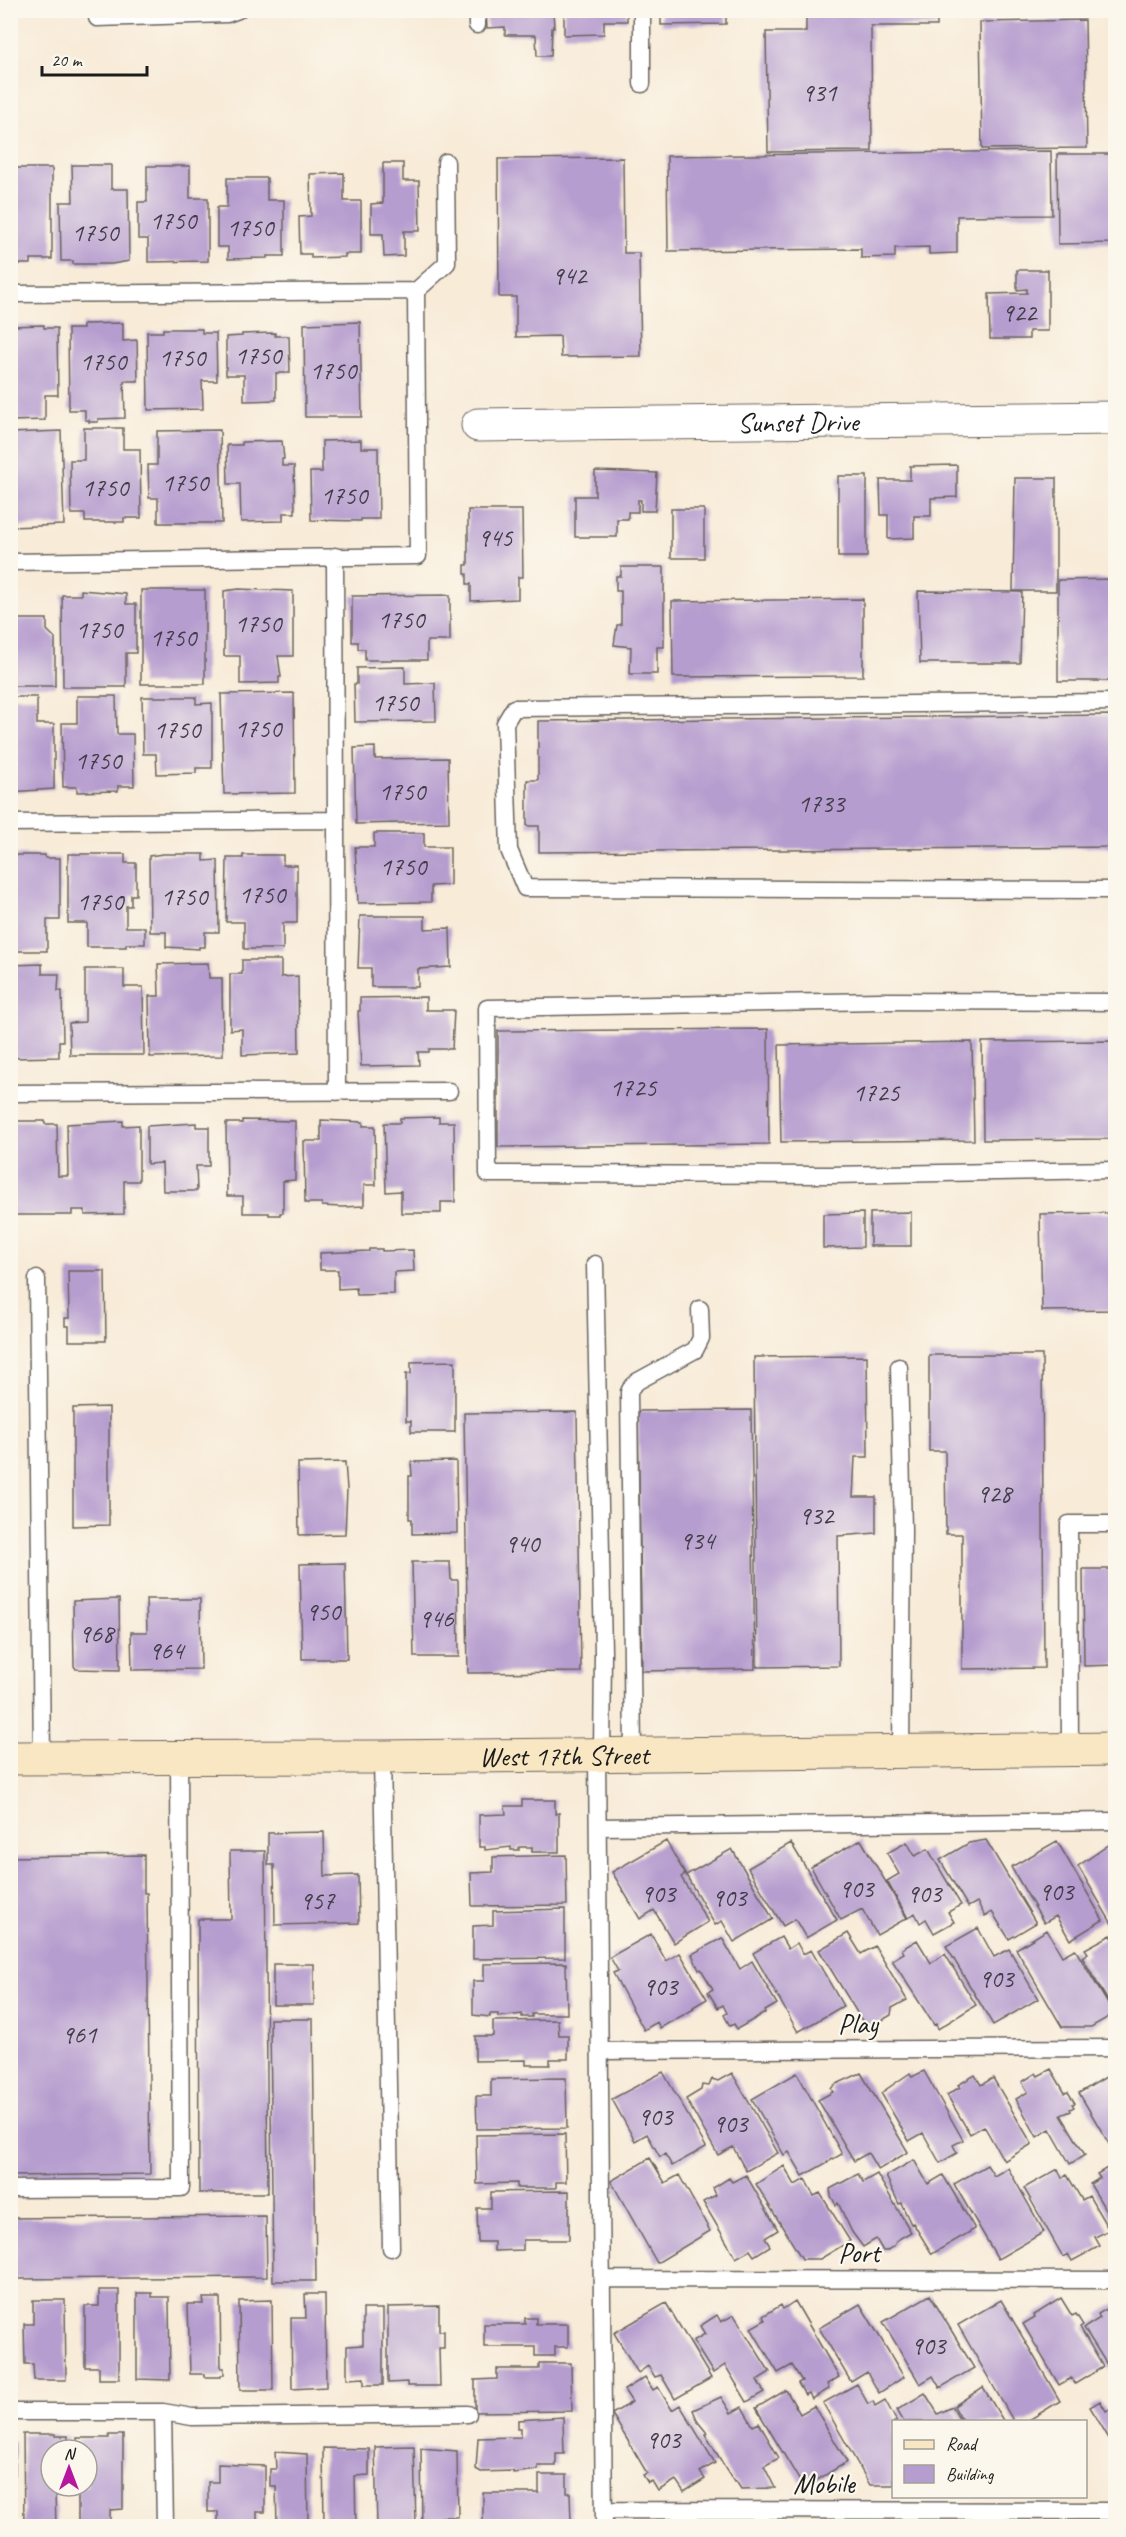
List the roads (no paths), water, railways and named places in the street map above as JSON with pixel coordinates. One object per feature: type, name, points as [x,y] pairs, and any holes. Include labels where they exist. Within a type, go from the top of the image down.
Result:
[{"type":"street","name":"Sunset Drive","points":[[478,425],[1116,418]]},
{"type":"street","name":"West 17th Street","points":[[26,1758],[382,1757],[1116,1749]]},
{"type":"lane","points":[[97,18],[227,14],[237,10]]},
{"type":"lane","points":[[642,10],[642,84]]},
{"type":"lane","points":[[10,294],[416,291],[447,263],[446,162]]},
{"type":"lane","points":[[10,562],[418,556],[416,291]]},
{"type":"lane","points":[[335,556],[337,1092]]},
{"type":"lane","points":[[1116,702],[514,708],[505,723],[509,850],[525,888],[1116,890]]},
{"type":"lane","points":[[10,823],[336,820]]},
{"type":"lane","points":[[1116,1002],[880,1001],[487,1008],[488,1174],[830,1175],[1116,1170]]},
{"type":"lane","points":[[10,1093],[449,1091]]},
{"type":"lane","points":[[596,1264],[603,1652],[610,1754]]},
{"type":"lane","points":[[26,1758],[37,1279]]},
{"type":"lane","points":[[604,2518],[598,1827],[610,1754],[629,1392],[638,1381],[695,1350],[701,1338],[700,1310]]},
{"type":"lane","points":[[899,1367],[903,1530],[901,1751]]},
{"type":"lane","points":[[1070,1749],[1069,1524],[1116,1524]]},
{"type":"lane","points":[[382,1757],[391,2248]]},
{"type":"lane","points":[[10,2188],[181,2188],[179,1758]]},
{"type":"lane","points":[[598,1827],[1116,1821]]},
{"type":"lane","name":"Play","points":[[600,2050],[1116,2048]]},
{"type":"lane","name":"Port","points":[[602,2279],[1116,2280]]},
{"type":"lane","points":[[10,2412],[163,2412],[192,2417],[468,2414]]},
{"type":"lane","points":[[163,2412],[165,2526]]},
{"type":"lane","name":"Mobile","points":[[604,2518],[1116,2511]]}]
